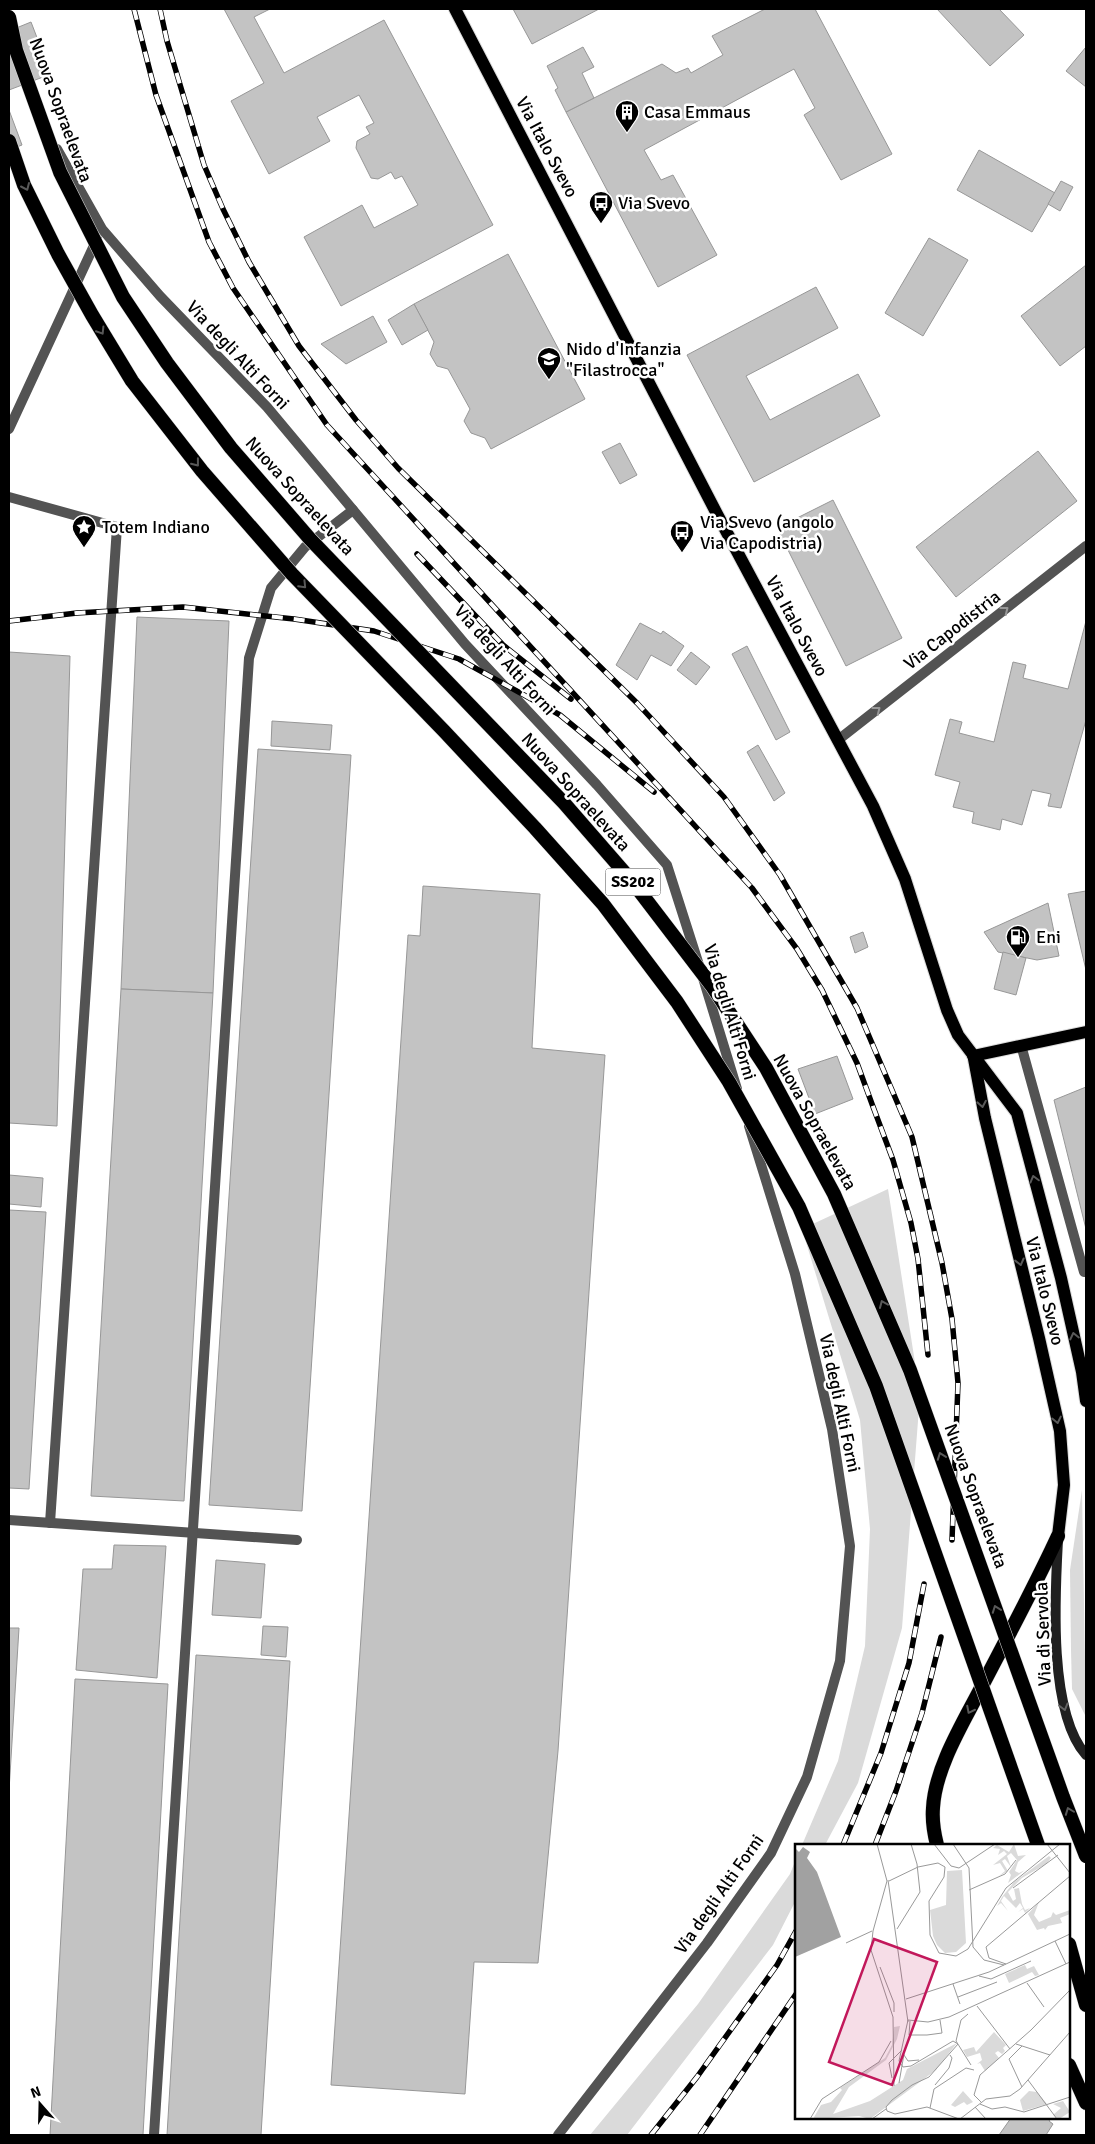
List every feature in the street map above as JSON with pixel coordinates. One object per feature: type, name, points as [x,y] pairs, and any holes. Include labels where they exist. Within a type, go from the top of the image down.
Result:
[{"type":"highway","name":"Nuova Sopraelevata","points":[[9,17],[16,50],[60,172],[123,297],[167,362],[231,448],[310,538],[564,803],[631,880],[712,986],[766,1068],[834,1194],[910,1370],[1063,1797],[1086,1856]]},
{"type":"highway","name":"SS202","points":[[9,141],[24,185],[58,254],[132,381],[202,471],[292,574],[496,787],[602,904],[677,1002],[729,1082],[799,1207],[876,1386],[1038,1844]]},
{"type":"highway","points":[[938,1844],[934,1832],[933,1807],[938,1783],[952,1745],[1058,1536]]},
{"type":"highway","points":[[1070,1948],[1086,2005]]},
{"type":"highway","points":[[1071,2069],[1086,2103]]},
{"type":"main road","name":"Via Italo Svevo","points":[[455,9],[717,514],[873,806],[905,880],[947,1010],[958,1035],[1017,1114],[1061,1278],[1082,1372],[1086,1401]]},
{"type":"main road","points":[[973,1056],[1086,1032]]},
{"type":"main road","name":"Via Italo Svevo","points":[[973,1056],[984,1118],[1039,1338],[1060,1431],[1064,1485],[1058,1536]]},
{"type":"main road","name":"Via di Servola","points":[[1058,1536],[1056,1589],[1059,1687],[1068,1722],[1086,1755]]},
{"type":"street","name":"Via degli Alti Forni","points":[[9,41],[42,123],[102,229],[160,296],[267,407],[465,644],[597,785],[668,865],[795,1274],[832,1429],[850,1546],[840,1661],[807,1776],[771,1853],[707,1943],[558,2135]]},
{"type":"street","points":[[9,429],[102,229]]},
{"type":"street","points":[[9,497],[116,526],[50,1523]]},
{"type":"street","points":[[154,2135],[250,658],[271,588],[305,547],[353,510]]},
{"type":"street","name":"Via Capodistria","points":[[838,740],[1086,546]]},
{"type":"street","points":[[1021,1045],[1084,1272],[1086,1271]]},
{"type":"street","points":[[9,1520],[297,1540]]},
{"type":"shaded area","points":[[888,1189],[920,1395],[902,1628],[858,1783],[826,1844],[802,1844],[838,1761],[865,1646],[870,1529],[860,1420],[802,1229]]},
{"type":"shaded area","points":[[1082,1490],[1086,1717],[1072,1689],[1071,1650],[1070,1570]]},
{"type":"shaded area","points":[[795,1862],[795,1902],[773,1945],[627,2135],[590,2135],[698,2004],[790,1874]]},
{"type":"building","points":[[224,9],[270,9],[254,17],[284,73],[384,20],[493,225],[341,306],[304,237],[362,205],[374,228],[418,205],[402,176],[395,179],[391,172],[378,179],[371,178],[356,148],[357,141],[370,134],[366,127],[374,123],[359,95],[317,117],[330,141],[269,174],[231,101],[264,83]]},
{"type":"building","points":[[513,9],[599,9],[532,44]]},
{"type":"building","name":"Casa Emmaus","points":[[765,9],[815,9],[892,154],[841,180],[804,115],[815,108],[794,69],[644,150],[661,180],[673,175],[717,255],[658,287],[566,112],[662,64],[676,73],[688,68],[691,73],[723,55],[712,36]]},
{"type":"building","points":[[937,9],[999,9],[1024,35],[990,66]]},
{"type":"building","points":[[31,22],[51,74],[9,90],[9,31]]},
{"type":"building","points":[[583,47],[594,67],[582,73],[594,98],[566,112],[555,90],[558,88],[547,66]]},
{"type":"building","points":[[1086,47],[1086,87],[1066,71]]},
{"type":"building","points":[[9,110],[22,145],[9,150]]},
{"type":"building","points":[[979,150],[1055,193],[1032,232],[957,190]]},
{"type":"building","points":[[1061,181],[1073,187],[1060,211],[1048,204]]},
{"type":"building","points":[[929,238],[968,260],[923,336],[885,313]]},
{"type":"building","points":[[508,254],[585,399],[491,449],[485,438],[471,433],[464,421],[470,409],[448,369],[437,366],[430,354],[434,342],[414,304]]},
{"type":"building","points":[[1086,265],[1086,346],[1060,366],[1021,316]]},
{"type":"building","points":[[816,287],[838,328],[746,376],[770,420],[858,374],[880,416],[754,482],[687,355]]},
{"type":"building","points":[[414,304],[428,330],[402,345],[388,320]]},
{"type":"building","points":[[373,316],[387,342],[346,364],[321,344]]},
{"type":"building","points":[[620,443],[637,475],[620,484],[602,452]]},
{"type":"building","points":[[1038,451],[1077,501],[956,597],[916,547]]},
{"type":"building","points":[[833,500],[902,638],[846,666],[777,528]]},
{"type":"building","points":[[137,617],[229,621],[213,993],[121,989]]},
{"type":"building","points":[[1086,621],[1086,720],[1061,808],[1048,806],[1051,794],[1032,790],[1022,825],[1002,819],[1000,830],[972,823],[974,812],[953,807],[960,782],[935,775],[950,719],[962,722],[959,733],[994,742],[1013,662],[1026,665],[1023,678],[1068,689]]},
{"type":"building","points":[[640,623],[661,634],[663,631],[684,646],[671,666],[651,655],[637,680],[616,665]]},
{"type":"building","points":[[747,646],[790,732],[776,740],[732,654]]},
{"type":"building","points":[[9,652],[70,656],[57,1126],[9,1123]]},
{"type":"building","points":[[691,652],[710,667],[696,685],[677,670]]},
{"type":"building","points":[[272,721],[332,725],[330,750],[271,746]]},
{"type":"building","points":[[758,745],[785,793],[774,801],[747,752]]},
{"type":"building","points":[[258,749],[351,755],[302,1511],[209,1505]]},
{"type":"building","points":[[423,886],[540,894],[532,1048],[605,1055],[558,1751],[538,1963],[474,1962],[465,2094],[331,2085],[408,935],[420,936]]},
{"type":"building","points":[[1086,891],[1086,970],[1068,894]]},
{"type":"building","points":[[1048,903],[1059,956],[1037,960],[998,952],[984,932]]},
{"type":"building","points":[[863,932],[868,947],[855,953],[850,937]]},
{"type":"building","points":[[1003,952],[1026,958],[1016,995],[994,989]]},
{"type":"building","points":[[121,989],[213,993],[184,1501],[91,1496]]},
{"type":"building","points":[[837,1056],[853,1099],[815,1114],[798,1069]]},
{"type":"building","points":[[1086,1087],[1086,1229],[1054,1100]]},
{"type":"building","points":[[9,1175],[43,1178],[41,1207],[9,1204]]},
{"type":"building","points":[[9,1210],[46,1212],[29,1489],[9,1488]]},
{"type":"building","points":[[114,1545],[166,1546],[157,1678],[76,1670],[83,1569],[112,1569]]},
{"type":"building","points":[[216,1560],[265,1564],[261,1618],[212,1615]]},
{"type":"building","points":[[263,1626],[288,1627],[286,1657],[261,1655]]},
{"type":"building","points":[[9,1628],[19,1628],[9,1791]]},
{"type":"building","points":[[196,1655],[290,1661],[261,2135],[167,2135]]},
{"type":"building","points":[[75,1679],[168,1684],[143,2135],[50,2135]]},
{"type":"building","points":[[1010,2119],[1050,2119],[1049,2121],[1053,2124],[1046,2135],[999,2135]]},
{"type":"railway","points":[[134,9],[156,95],[209,242],[233,288],[327,425],[752,888],[797,949],[822,990],[857,1063],[893,1160],[911,1223],[918,1259],[928,1355]]},
{"type":"railway","points":[[160,9],[167,41],[204,165],[249,262],[299,346],[356,420],[398,468],[637,703],[724,797],[780,875],[857,1008],[912,1137],[942,1263],[952,1319],[958,1383],[952,1540]]},
{"type":"railway","points":[[417,554],[503,645],[571,699]]},
{"type":"railway","points":[[9,621],[77,613],[183,607],[294,619],[374,631],[459,659],[560,715],[654,792]]},
{"type":"railway","points":[[843,1844],[881,1753],[909,1663],[924,1584]]},
{"type":"railway","points":[[875,1844],[896,1791],[922,1713],[941,1637]]},
{"type":"railway","points":[[651,2135],[697,2077],[777,1965],[795,1933]]},
{"type":"railway","points":[[700,2135],[795,1995]]},
{"type":"place","name":"Casa Emmaus","points":[[627,133]]},
{"type":"place","name":"Via Svevo","points":[[601,224]]},
{"type":"place","name":"Nido d'Infanzia \"Filastrocca\"","points":[[549,380]]},
{"type":"place","name":"Totem Indiano","points":[[84,548]]},
{"type":"place","name":"Via Svevo (angolo Via Capodistria)","points":[[682,553]]},
{"type":"place","name":"Eni","points":[[1018,958]]}]
